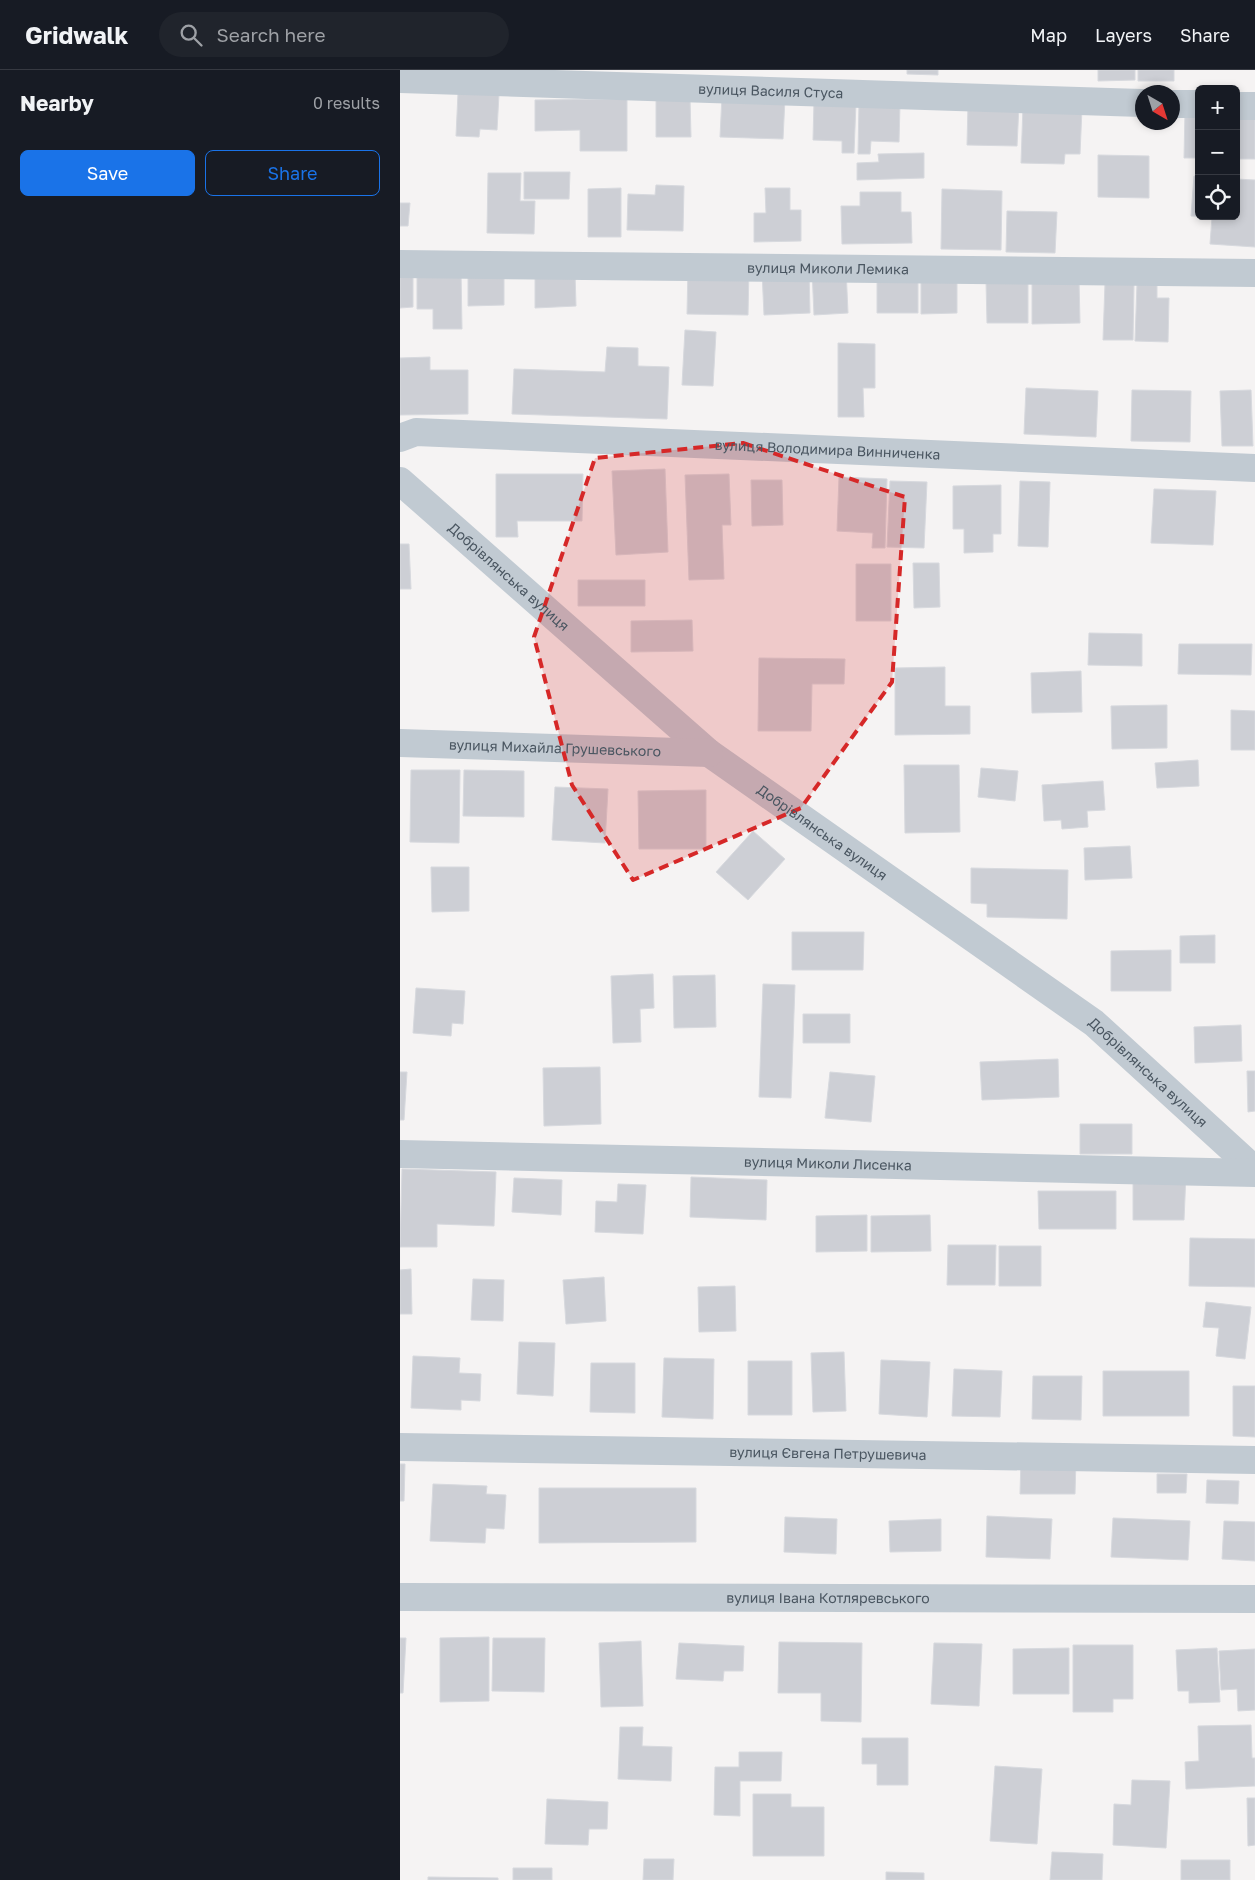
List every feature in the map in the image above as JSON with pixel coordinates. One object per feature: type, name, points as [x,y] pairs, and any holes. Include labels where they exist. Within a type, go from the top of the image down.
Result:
[{"type":"street","name":"вулиця Василя Стуса","points":[[400,79],[1135,103]]},
{"type":"street","points":[[1180,104],[1195,104]]},
{"type":"street","points":[[1240,106],[1255,106]]},
{"type":"street","name":"вулиця Миколи Лемика","points":[[400,264],[1255,273]]},
{"type":"street","name":"вулиця Володимира Винниченка","points":[[400,438],[416,432],[1255,468]]},
{"type":"street","name":"Добрівлянська вулиця","points":[[400,481],[709,753],[1094,1022],[1255,1172]]},
{"type":"street","name":"вулиця Михайла Грушевського","points":[[400,743],[709,753]]},
{"type":"street","name":"вулиця Миколи Лисенка","points":[[400,1154],[1255,1172]]},
{"type":"street","name":"вулиця Євгена Петрушевича","points":[[400,1447],[1255,1460]]},
{"type":"street","name":"вулиця Івана Котляревського","points":[[400,1597],[1255,1599]]},
{"type":"highlighted area","points":[[743,443],[905,497],[892,682],[801,808],[633,880],[572,785],[534,637],[595,458]]},
{"type":"building","points":[[907,70],[938,70],[938,75],[907,74]]},
{"type":"building","points":[[1098,70],[1135,70],[1135,80],[1098,81]]},
{"type":"building","points":[[1138,70],[1174,70],[1174,81],[1138,81]]},
{"type":"building","points":[[458,93],[499,94],[497,130],[480,129],[479,137],[456,136]]},
{"type":"building","points":[[722,96],[785,98],[783,139],[720,137]]},
{"type":"building","points":[[690,98],[691,137],[656,137],[656,99]]},
{"type":"building","points":[[627,99],[627,151],[580,151],[580,130],[535,131],[535,100]]},
{"type":"building","points":[[814,101],[856,102],[854,153],[842,153],[842,141],[813,140]]},
{"type":"building","points":[[859,103],[900,104],[899,142],[871,141],[870,154],[858,154]]},
{"type":"building","points":[[968,104],[1019,105],[1017,146],[967,145]]},
{"type":"building","points":[[1023,106],[1082,108],[1080,154],[1065,154],[1064,164],[1021,163]]},
{"type":"building","points":[[1185,111],[1195,111],[1195,158],[1184,158]]},
{"type":"building","points":[[1240,112],[1255,112],[1255,159],[1240,159]]},
{"type":"building","points":[[924,153],[924,178],[857,180],[857,163],[879,162],[878,154]]},
{"type":"building","points":[[1098,155],[1149,156],[1149,198],[1098,197]]},
{"type":"building","points":[[524,172],[570,172],[569,199],[524,199]]},
{"type":"building","points":[[488,173],[521,173],[520,201],[535,201],[534,234],[487,233]]},
{"type":"building","points":[[1194,176],[1195,216],[1191,216]]},
{"type":"building","points":[[1240,179],[1255,180],[1255,247],[1210,244],[1212,220],[1240,220]]},
{"type":"building","points":[[656,185],[684,186],[683,231],[627,230],[628,194],[655,195]]},
{"type":"building","points":[[621,188],[621,237],[588,237],[588,189]]},
{"type":"building","points":[[765,188],[790,188],[790,210],[801,210],[801,241],[754,242],[754,213],[766,213]]},
{"type":"building","points":[[942,189],[1002,191],[1001,250],[941,249]]},
{"type":"building","points":[[860,192],[901,192],[901,212],[911,212],[912,243],[842,244],[841,206],[860,206]]},
{"type":"building","points":[[400,203],[410,203],[408,226],[400,226]]},
{"type":"building","points":[[1007,211],[1057,212],[1055,253],[1006,252]]},
{"type":"building","points":[[688,267],[749,268],[748,315],[687,314]]},
{"type":"building","points":[[846,269],[848,313],[814,315],[812,270]]},
{"type":"building","points":[[809,270],[810,313],[764,315],[762,272]]},
{"type":"building","points":[[400,271],[413,271],[413,307],[400,308]]},
{"type":"building","points":[[417,272],[461,272],[462,329],[433,329],[433,309],[417,309]]},
{"type":"building","points":[[468,273],[504,273],[504,305],[468,306]]},
{"type":"building","points":[[575,273],[576,306],[535,308],[535,274]]},
{"type":"building","points":[[877,280],[918,280],[918,313],[877,313]]},
{"type":"building","points":[[921,280],[957,280],[957,313],[921,314]]},
{"type":"building","points":[[1028,280],[1028,323],[987,323],[986,281]]},
{"type":"building","points":[[1079,280],[1080,323],[1032,324],[1032,281]]},
{"type":"building","points":[[1105,283],[1134,283],[1133,340],[1103,340]]},
{"type":"building","points":[[1137,284],[1157,284],[1157,298],[1169,298],[1168,342],[1135,341]]},
{"type":"building","points":[[685,330],[716,332],[713,386],[682,385]]},
{"type":"building","points":[[838,343],[875,344],[875,388],[863,388],[864,417],[838,417]]},
{"type":"building","points":[[607,347],[638,348],[638,366],[669,367],[667,419],[512,414],[514,369],[605,372]]},
{"type":"building","points":[[430,357],[430,370],[468,370],[468,414],[400,415],[400,358]]},
{"type":"building","points":[[1026,388],[1098,391],[1096,437],[1024,434]]},
{"type":"building","points":[[1132,390],[1191,391],[1190,442],[1131,441]]},
{"type":"building","points":[[1251,390],[1253,446],[1222,446],[1220,391]]},
{"type":"building","points":[[665,469],[668,552],[616,555],[612,471]]},
{"type":"building","points":[[496,474],[583,474],[582,521],[517,521],[518,537],[496,537]]},
{"type":"building","points":[[729,474],[731,525],[722,525],[724,579],[689,580],[685,475]]},
{"type":"building","points":[[839,477],[887,479],[885,548],[872,548],[873,533],[837,531]]},
{"type":"building","points":[[751,480],[782,480],[783,525],[752,526]]},
{"type":"building","points":[[890,481],[927,482],[924,548],[887,547]]},
{"type":"building","points":[[1020,481],[1050,482],[1048,547],[1018,546]]},
{"type":"building","points":[[1001,485],[1001,534],[993,534],[993,552],[964,553],[964,529],[953,529],[953,486]]},
{"type":"building","points":[[1154,489],[1216,491],[1213,545],[1151,543]]},
{"type":"building","points":[[400,544],[409,544],[411,589],[400,589]]},
{"type":"building","points":[[913,563],[939,563],[940,607],[914,608]]},
{"type":"building","points":[[856,564],[891,564],[891,621],[856,621]]},
{"type":"building","points":[[578,580],[645,580],[645,606],[578,606]]},
{"type":"building","points":[[692,620],[693,651],[631,652],[631,621]]},
{"type":"building","points":[[1089,633],[1142,634],[1142,666],[1088,665]]},
{"type":"building","points":[[1179,644],[1252,644],[1251,675],[1178,674]]},
{"type":"building","points":[[759,658],[845,659],[844,684],[812,684],[811,731],[758,731]]},
{"type":"building","points":[[945,667],[945,706],[970,706],[970,734],[895,735],[895,668]]},
{"type":"building","points":[[1081,671],[1082,712],[1032,713],[1031,673]]},
{"type":"building","points":[[1167,705],[1167,748],[1112,749],[1111,706]]},
{"type":"building","points":[[1231,710],[1255,711],[1255,750],[1231,750]]},
{"type":"building","points":[[1198,760],[1199,786],[1157,788],[1155,763]]},
{"type":"building","points":[[904,765],[959,765],[960,832],[905,833]]},
{"type":"building","points":[[981,768],[1018,771],[1015,801],[978,797]]},
{"type":"building","points":[[411,770],[460,770],[459,843],[410,842]]},
{"type":"building","points":[[464,770],[524,771],[524,817],[463,816]]},
{"type":"building","points":[[1103,781],[1105,810],[1087,811],[1088,827],[1062,829],[1061,820],[1044,821],[1042,785]]},
{"type":"building","points":[[555,787],[608,789],[605,843],[552,840]]},
{"type":"building","points":[[706,790],[706,849],[639,849],[638,791]]},
{"type":"building","points":[[753,831],[785,859],[748,900],[716,872]]},
{"type":"building","points":[[1130,846],[1132,878],[1085,880],[1084,848]]},
{"type":"building","points":[[431,867],[469,867],[469,911],[432,912]]},
{"type":"building","points":[[971,868],[1068,870],[1067,919],[987,917],[987,904],[971,903]]},
{"type":"building","points":[[792,932],[864,932],[863,970],[792,970]]},
{"type":"building","points":[[1215,935],[1215,963],[1180,963],[1180,936]]},
{"type":"building","points":[[1171,950],[1171,991],[1111,991],[1111,951]]},
{"type":"building","points":[[653,974],[654,1008],[640,1009],[641,1042],[613,1043],[611,976]]},
{"type":"building","points":[[715,975],[716,1027],[674,1028],[673,976]]},
{"type":"building","points":[[763,984],[795,985],[791,1098],[759,1097]]},
{"type":"building","points":[[416,988],[465,991],[463,1024],[452,1023],[451,1036],[413,1033]]},
{"type":"building","points":[[803,1014],[850,1014],[850,1043],[803,1043]]},
{"type":"building","points":[[1241,1025],[1242,1061],[1195,1063],[1194,1027]]},
{"type":"building","points":[[1058,1059],[1059,1097],[982,1100],[980,1062]]},
{"type":"building","points":[[600,1067],[601,1124],[544,1126],[543,1068]]},
{"type":"building","points":[[1247,1071],[1255,1071],[1255,1111],[1248,1112]]},
{"type":"building","points":[[400,1072],[407,1072],[404,1120],[400,1120]]},
{"type":"building","points":[[830,1072],[875,1076],[871,1122],[825,1118]]},
{"type":"building","points":[[1080,1124],[1132,1124],[1132,1154],[1080,1154]]},
{"type":"building","points":[[402,1169],[496,1172],[494,1226],[437,1224],[437,1247],[400,1247]]},
{"type":"building","points":[[1133,1174],[1186,1174],[1184,1220],[1133,1220]]},
{"type":"building","points":[[691,1177],[767,1180],[766,1220],[690,1217]]},
{"type":"building","points":[[514,1178],[562,1180],[561,1215],[512,1212]]},
{"type":"building","points":[[618,1184],[646,1185],[643,1234],[595,1232],[596,1201],[617,1202]]},
{"type":"building","points":[[1038,1191],[1116,1191],[1116,1229],[1039,1229]]},
{"type":"building","points":[[867,1215],[867,1251],[816,1252],[816,1216]]},
{"type":"building","points":[[930,1215],[931,1251],[871,1252],[871,1216]]},
{"type":"building","points":[[1190,1238],[1255,1239],[1255,1287],[1189,1286]]},
{"type":"building","points":[[948,1245],[996,1245],[995,1285],[947,1285]]},
{"type":"building","points":[[999,1246],[1041,1246],[1041,1286],[999,1286]]},
{"type":"building","points":[[411,1269],[412,1314],[400,1314],[400,1270]]},
{"type":"building","points":[[604,1277],[606,1321],[566,1324],[563,1280]]},
{"type":"building","points":[[473,1279],[504,1280],[503,1321],[471,1320]]},
{"type":"building","points":[[735,1286],[736,1331],[699,1332],[698,1287]]},
{"type":"building","points":[[1206,1302],[1251,1307],[1245,1359],[1216,1356],[1219,1328],[1203,1327]]},
{"type":"building","points":[[519,1342],[555,1343],[553,1396],[517,1394]]},
{"type":"building","points":[[844,1352],[846,1411],[813,1412],[811,1353]]},
{"type":"building","points":[[413,1356],[460,1358],[459,1373],[481,1374],[480,1401],[461,1400],[461,1410],[411,1408]]},
{"type":"building","points":[[664,1358],[714,1359],[713,1419],[662,1417]]},
{"type":"building","points":[[881,1360],[930,1362],[927,1417],[879,1414]]},
{"type":"building","points":[[748,1361],[792,1361],[792,1415],[748,1415]]},
{"type":"building","points":[[591,1363],[635,1363],[635,1413],[590,1412]]},
{"type":"building","points":[[954,1369],[1002,1371],[1000,1417],[952,1416]]},
{"type":"building","points":[[1103,1371],[1189,1371],[1189,1416],[1103,1416]]},
{"type":"building","points":[[1033,1376],[1082,1376],[1081,1420],[1032,1419]]},
{"type":"building","points":[[1233,1386],[1255,1386],[1255,1437],[1233,1436]]},
{"type":"building","points":[[1021,1459],[1076,1459],[1075,1494],[1020,1494]]},
{"type":"building","points":[[400,1464],[405,1464],[404,1501],[400,1501]]},
{"type":"building","points":[[1157,1474],[1187,1474],[1186,1493],[1157,1493]]},
{"type":"building","points":[[1207,1480],[1239,1481],[1238,1504],[1206,1503]]},
{"type":"building","points":[[433,1484],[487,1486],[486,1494],[506,1495],[504,1529],[486,1528],[485,1543],[430,1541]]},
{"type":"building","points":[[539,1488],[696,1488],[696,1542],[539,1543]]},
{"type":"building","points":[[987,1516],[1052,1519],[1050,1559],[986,1557]]},
{"type":"building","points":[[785,1517],[837,1519],[836,1554],[784,1552]]},
{"type":"building","points":[[1113,1518],[1190,1521],[1188,1560],[1111,1557]]},
{"type":"building","points":[[941,1519],[941,1551],[890,1552],[889,1521]]},
{"type":"building","points":[[1224,1521],[1255,1522],[1255,1561],[1222,1559]]},
{"type":"building","points":[[489,1637],[489,1701],[440,1702],[440,1638]]},
{"type":"building","points":[[400,1638],[406,1638],[403,1693],[400,1693]]},
{"type":"building","points":[[493,1638],[545,1638],[544,1692],[492,1691]]},
{"type":"building","points":[[641,1641],[643,1706],[601,1707],[599,1643]]},
{"type":"building","points":[[779,1642],[862,1643],[861,1722],[821,1721],[821,1693],[778,1693]]},
{"type":"building","points":[[679,1643],[744,1646],[743,1671],[724,1671],[723,1681],[676,1679]]},
{"type":"building","points":[[934,1643],[982,1644],[979,1706],[931,1704]]},
{"type":"building","points":[[1073,1645],[1133,1645],[1133,1699],[1113,1699],[1113,1712],[1073,1712]]},
{"type":"building","points":[[1069,1648],[1069,1694],[1013,1694],[1013,1649]]},
{"type":"building","points":[[1217,1648],[1220,1702],[1189,1703],[1189,1691],[1178,1691],[1176,1650]]},
{"type":"building","points":[[1255,1649],[1255,1710],[1238,1711],[1237,1689],[1221,1690],[1219,1651]]},
{"type":"building","points":[[1251,1725],[1252,1758],[1255,1758],[1255,1786],[1186,1789],[1185,1762],[1199,1761],[1198,1726]]},
{"type":"building","points":[[620,1727],[643,1727],[642,1746],[672,1747],[671,1781],[618,1779]]},
{"type":"building","points":[[862,1738],[908,1738],[908,1785],[877,1785],[877,1764],[862,1764]]},
{"type":"building","points":[[739,1752],[782,1752],[781,1781],[740,1781],[740,1816],[714,1815],[715,1767],[739,1767]]},
{"type":"building","points":[[995,1766],[1042,1769],[1037,1844],[990,1841]]},
{"type":"building","points":[[1132,1780],[1170,1781],[1166,1848],[1113,1845],[1114,1804],[1131,1805]]},
{"type":"building","points":[[753,1794],[791,1794],[791,1807],[824,1807],[824,1856],[753,1856]]},
{"type":"building","points":[[1247,1798],[1255,1798],[1255,1845],[1248,1846]]},
{"type":"building","points":[[547,1799],[608,1802],[607,1829],[589,1829],[588,1845],[545,1844]]},
{"type":"building","points":[[1052,1852],[1103,1854],[1102,1880],[1050,1880]]},
{"type":"building","points":[[644,1859],[674,1859],[673,1880],[643,1880]]},
{"type":"building","points":[[1181,1860],[1230,1860],[1230,1880],[1181,1880]]},
{"type":"building","points":[[513,1868],[552,1868],[552,1880],[513,1880]]},
{"type":"building","points":[[886,1872],[924,1873],[924,1880],[886,1880]]},
{"type":"building","points":[[428,1877],[498,1878],[498,1880],[428,1880]]}]
